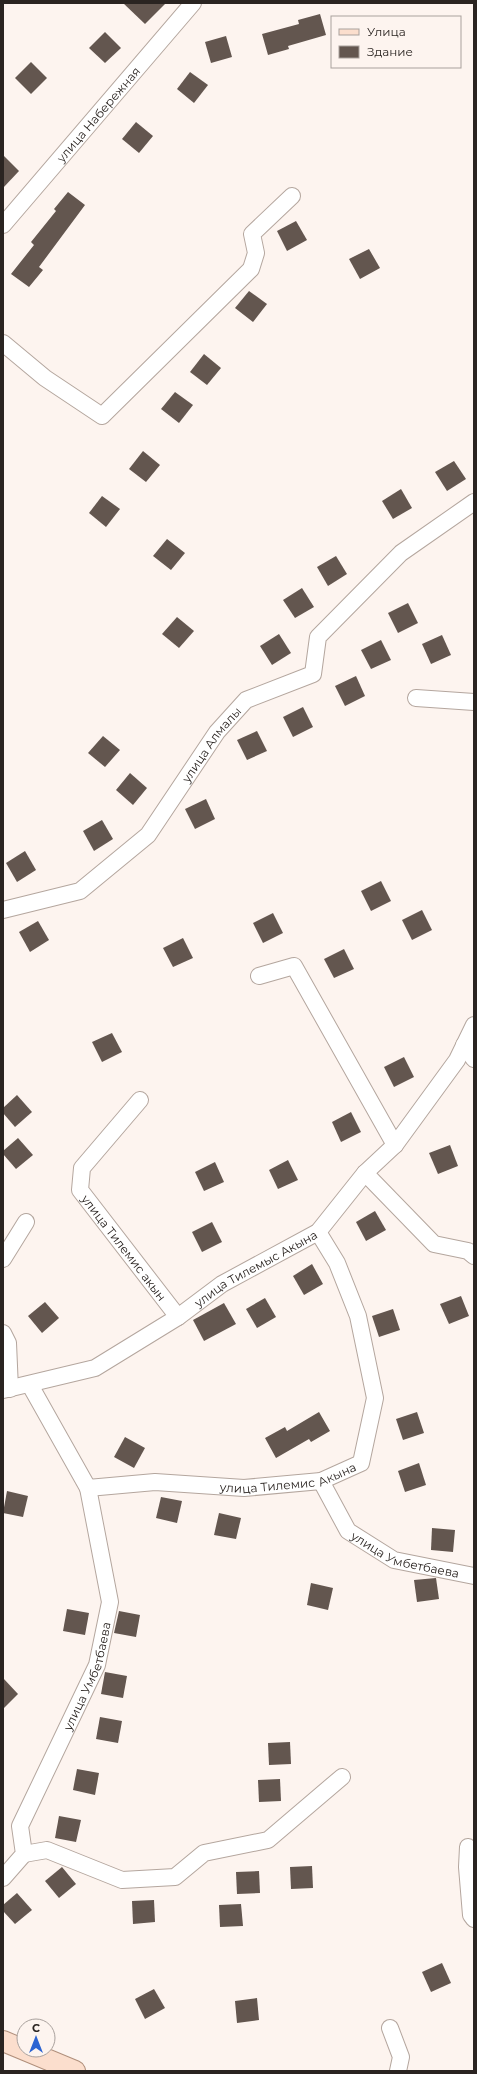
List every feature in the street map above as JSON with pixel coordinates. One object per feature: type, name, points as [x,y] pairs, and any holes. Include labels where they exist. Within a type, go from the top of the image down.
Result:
[{"type":"main road","points":[[3,2041],[75,2071]]},
{"type":"street","name":"улица Набережная","points":[[3,225],[193,3]]},
{"type":"street","points":[[3,343],[45,378],[102,416],[251,269],[256,253],[252,234],[292,196]]},
{"type":"street","name":"улица Алмалы","points":[[3,910],[80,891],[148,836],[217,732],[246,700],[313,674],[318,636],[401,553],[474,502]]},
{"type":"street","points":[[416,698],[474,702]]},
{"type":"street","points":[[259,976],[294,966],[395,1145]]},
{"type":"street","name":"улица Тилемыс Акына","points":[[6,1389],[30,1385],[95,1368],[178,1317],[222,1284],[318,1232],[365,1174],[395,1145],[457,1060],[474,1025]]},
{"type":"street","points":[[464,1045],[474,1059]]},
{"type":"street","name":"улица Тилемис акын","points":[[140,1100],[82,1168],[80,1190],[178,1317]]},
{"type":"street","points":[[365,1174],[434,1244],[468,1251],[474,1256]]},
{"type":"street","points":[[3,1259],[26,1222]]},
{"type":"street","name":"улица Тилемис Акына","points":[[88,1488],[155,1482],[244,1488],[321,1481],[361,1463],[375,1398],[358,1316],[337,1264],[318,1232]]},
{"type":"street","points":[[3,1334],[8,1343],[6,1389]]},
{"type":"street","points":[[30,1385],[88,1488]]},
{"type":"street","name":"улица Умбетбаева","points":[[321,1481],[348,1531],[394,1560],[474,1576]]},
{"type":"street","name":"улица Умбетбаева","points":[[24,1854],[20,1826],[97,1665],[110,1602],[88,1488]]},
{"type":"street","points":[[3,1878],[24,1854],[47,1850],[122,1880],[175,1877],[204,1853],[268,1840],[342,1777]]},
{"type":"street","points":[[468,1847],[471,1915],[474,1919]]},
{"type":"street","points":[[390,2028],[401,2057],[398,2071]]},
{"type":"building","points":[[123,3],[166,3],[145,24]]},
{"type":"building","points":[[320,14],[326,35],[288,46],[289,49],[268,55],[262,34],[299,24],[298,20]]},
{"type":"building","points":[[105,32],[121,48],[105,63],[89,48]]},
{"type":"building","points":[[226,36],[232,57],[211,63],[205,42]]},
{"type":"building","points":[[31,62],[47,78],[31,94],[15,78]]},
{"type":"building","points":[[190,72],[208,85],[194,103],[177,89]]},
{"type":"building","points":[[136,122],[153,136],[139,153],[122,139]]},
{"type":"building","points":[[3,155],[19,171],[3,188]]},
{"type":"building","points":[[68,192],[85,205],[39,267],[43,270],[29,287],[11,274],[34,245],[31,242],[56,211],[54,209]]},
{"type":"building","points":[[296,221],[307,240],[287,251],[277,231]]},
{"type":"building","points":[[369,249],[380,268],[360,279],[349,259]]},
{"type":"building","points":[[249,291],[267,304],[253,322],[235,308]]},
{"type":"building","points":[[204,354],[221,368],[207,385],[190,372]]},
{"type":"building","points":[[175,392],[193,405],[179,423],[161,409]]},
{"type":"building","points":[[143,451],[160,465],[146,482],[129,469]]},
{"type":"building","points":[[454,461],[466,479],[447,491],[435,472]]},
{"type":"building","points":[[401,489],[412,508],[393,519],[382,501]]},
{"type":"building","points":[[102,496],[120,509],[106,527],[89,513]]},
{"type":"building","points":[[167,539],[185,553],[171,570],[153,556]]},
{"type":"building","points":[[336,556],[347,574],[328,586],[317,567]]},
{"type":"building","points":[[302,588],[314,607],[295,618],[283,600]]},
{"type":"building","points":[[408,603],[418,623],[398,633],[388,613]]},
{"type":"building","points":[[177,617],[194,631],[179,648],[162,634]]},
{"type":"building","points":[[279,634],[291,653],[272,665],[260,646]]},
{"type":"building","points":[[442,635],[451,655],[431,664],[422,644]]},
{"type":"building","points":[[381,640],[391,660],[371,669],[361,650]]},
{"type":"building","points":[[356,676],[365,696],[345,706],[335,686]]},
{"type":"building","points":[[303,707],[313,727],[293,737],[283,717]]},
{"type":"building","points":[[257,731],[267,751],[247,760],[237,740]]},
{"type":"building","points":[[103,736],[120,750],[105,767],[88,753]]},
{"type":"building","points":[[130,773],[147,788],[133,805],[116,790]]},
{"type":"building","points":[[206,799],[215,819],[195,829],[185,809]]},
{"type":"building","points":[[102,820],[113,839],[94,851],[83,831]]},
{"type":"building","points":[[25,851],[36,870],[17,882],[6,863]]},
{"type":"building","points":[[381,881],[391,901],[371,911],[361,891]]},
{"type":"building","points":[[422,910],[432,930],[412,940],[402,920]]},
{"type":"building","points":[[273,913],[283,933],[263,943],[253,923]]},
{"type":"building","points":[[38,921],[49,940],[30,952],[19,932]]},
{"type":"building","points":[[183,938],[193,958],[173,967],[163,948]]},
{"type":"building","points":[[344,949],[354,969],[334,978],[324,959]]},
{"type":"building","points":[[112,1033],[122,1052],[102,1062],[92,1042]]},
{"type":"building","points":[[404,1057],[414,1077],[394,1087],[384,1067]]},
{"type":"building","points":[[17,1095],[32,1112],[15,1127],[3,1113],[3,1108]]},
{"type":"building","points":[[351,1112],[361,1132],[341,1142],[332,1122]]},
{"type":"building","points":[[18,1138],[33,1155],[16,1169],[3,1154],[3,1151]]},
{"type":"building","points":[[450,1145],[458,1166],[438,1174],[429,1153]]},
{"type":"building","points":[[288,1160],[298,1180],[278,1189],[269,1170]]},
{"type":"building","points":[[215,1162],[224,1182],[204,1191],[195,1172]]},
{"type":"building","points":[[375,1211],[386,1230],[366,1241],[356,1222]]},
{"type":"building","points":[[212,1222],[222,1242],[202,1252],[192,1232]]},
{"type":"building","points":[[312,1264],[323,1284],[304,1295],[293,1276]]},
{"type":"building","points":[[461,1296],[469,1316],[449,1324],[440,1304]]},
{"type":"building","points":[[265,1298],[276,1317],[257,1328],[246,1309]]},
{"type":"building","points":[[45,1302],[59,1318],[42,1333],[28,1316]]},
{"type":"building","points":[[224,1303],[236,1324],[204,1341],[193,1320]]},
{"type":"building","points":[[393,1309],[400,1330],[379,1337],[372,1316]]},
{"type":"building","points":[[319,1412],[330,1431],[311,1442],[309,1439],[276,1458],[265,1438],[285,1427],[287,1431]]},
{"type":"building","points":[[417,1412],[424,1433],[403,1440],[396,1419]]},
{"type":"building","points":[[125,1437],[145,1448],[134,1468],[114,1457]]},
{"type":"building","points":[[419,1463],[426,1485],[405,1492],[398,1471]]},
{"type":"building","points":[[7,1491],[28,1496],[23,1517],[3,1513]]},
{"type":"building","points":[[161,1497],[182,1501],[177,1523],[156,1518]]},
{"type":"building","points":[[219,1513],[241,1518],[236,1539],[214,1535]]},
{"type":"building","points":[[432,1528],[455,1530],[453,1552],[431,1550]]},
{"type":"building","points":[[436,1578],[439,1599],[417,1602],[414,1580]]},
{"type":"building","points":[[311,1583],[333,1588],[328,1610],[307,1605]]},
{"type":"building","points":[[67,1609],[89,1613],[85,1635],[63,1631]]},
{"type":"building","points":[[119,1611],[140,1615],[136,1637],[114,1633]]},
{"type":"building","points":[[105,1672],[127,1676],[123,1698],[101,1694]]},
{"type":"building","points":[[3,1678],[18,1694],[3,1709]]},
{"type":"building","points":[[100,1717],[122,1721],[118,1743],[96,1739]]},
{"type":"building","points":[[290,1742],[291,1764],[269,1765],[268,1743]]},
{"type":"building","points":[[77,1769],[99,1773],[95,1795],[73,1790]]},
{"type":"building","points":[[280,1779],[281,1801],[259,1802],[258,1780]]},
{"type":"building","points":[[59,1816],[81,1820],[76,1842],[55,1838]]},
{"type":"building","points":[[312,1866],[313,1888],[291,1889],[290,1867]]},
{"type":"building","points":[[62,1867],[76,1884],[59,1898],[45,1881]]},
{"type":"building","points":[[259,1871],[260,1893],[237,1894],[236,1872]]},
{"type":"building","points":[[17,1893],[32,1910],[15,1924],[3,1911],[3,1905]]},
{"type":"building","points":[[154,1900],[155,1922],[133,1924],[132,1901]]},
{"type":"building","points":[[241,1904],[243,1926],[220,1927],[219,1905]]},
{"type":"building","points":[[442,1963],[451,1983],[431,1992],[422,1972]]},
{"type":"building","points":[[154,1989],[165,2008],[145,2019],[135,1999]]},
{"type":"building","points":[[257,1998],[259,2020],[237,2023],[235,2001]]}]
